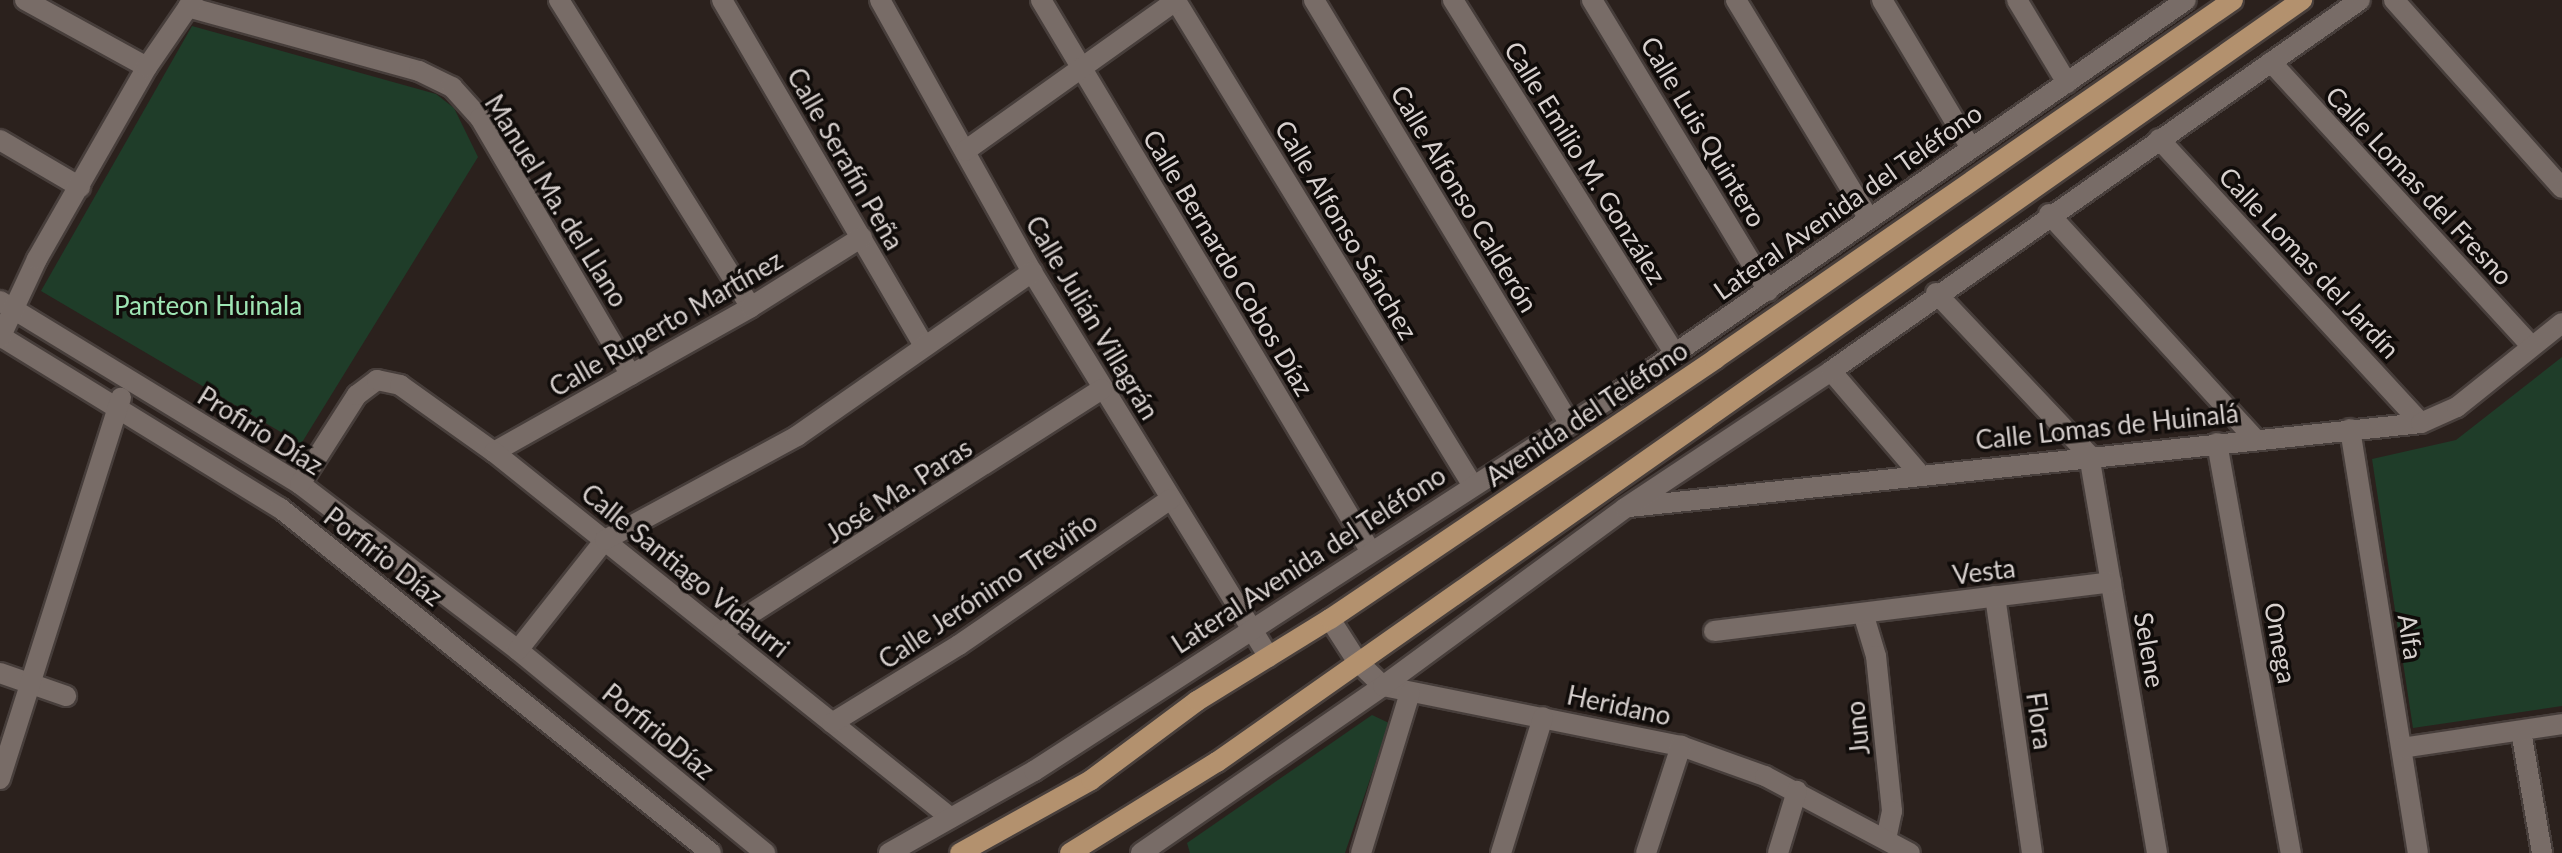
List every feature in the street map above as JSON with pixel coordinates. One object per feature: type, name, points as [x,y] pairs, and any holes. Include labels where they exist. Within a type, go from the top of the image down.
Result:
[{"type":"main road","name":"Avenida del Teléfono","points":[[960,853],[1065,796],[1330,619],[1629,417],[2233,0]]},
{"type":"main road","points":[[1070,853],[1199,775],[1357,661],[2302,0]]},
{"type":"street","points":[[25,0],[147,67]]},
{"type":"street","points":[[559,0],[751,307]]},
{"type":"street","name":"Calle Serafín Peña","points":[[722,0],[923,344]]},
{"type":"street","name":"Calle Julián Villagrán","points":[[880,0],[1032,272],[1269,657]]},
{"type":"street","name":"Calle Bernardo Cobos Díaz","points":[[1041,0],[1371,552]]},
{"type":"street","points":[[965,151],[1176,0]]},
{"type":"street","name":"Calle Alfonso Sánchez","points":[[1176,0],[1473,486]]},
{"type":"street","name":"Calle Alfonso Calderón","points":[[1314,0],[1570,424]]},
{"type":"street","name":"Calle Emilio M. González","points":[[1453,0],[1675,354]]},
{"type":"street","name":"Calle Luis Quintero","points":[[1592,0],[1768,291]]},
{"type":"street","points":[[1736,0],[1869,219]]},
{"type":"street","points":[[1882,0],[1971,148]]},
{"type":"street","points":[[2017,0],[2067,83]]},
{"type":"street","name":"Lateral Avenida del Teléfono","points":[[889,853],[1034,771],[1251,627],[1615,395],[2119,47],[2159,8],[2186,0]]},
{"type":"street","points":[[1141,853],[1164,847],[1625,508],[1831,371],[1936,293],[2360,0]]},
{"type":"street","points":[[2394,0],[2562,188]]},
{"type":"street","points":[[0,337],[6,305],[80,187],[147,67],[190,4]]},
{"type":"street","name":"Manuel Ma. del Llano","points":[[190,4],[419,71],[452,87],[480,118],[631,375]]},
{"type":"street","points":[[2119,47],[2134,70]]},
{"type":"street","name":"Calle Lomas del Fresno","points":[[2271,62],[2530,345]]},
{"type":"street","points":[[2204,67],[2223,94]]},
{"type":"street","name":"Calle Lomas del Jardín","points":[[2159,139],[2421,423]]},
{"type":"street","points":[[0,140],[80,187]]},
{"type":"street","points":[[2049,214],[2254,438]]},
{"type":"street","name":"Calle Ruperto Martínez","points":[[494,452],[751,307],[862,237]]},
{"type":"street","points":[[518,650],[605,540],[797,436],[923,344],[1032,272]]},
{"type":"street","points":[[1936,293],[2089,455]]},
{"type":"street","name":"Profirio Díaz","points":[[6,305],[300,484],[518,650]]},
{"type":"street","name":"Calle Lomas de Huinalá","points":[[1625,508],[1918,472],[2421,423],[2457,407],[2530,345],[2562,323]]},
{"type":"street","name":"Porfirio Díaz","points":[[0,337],[280,508],[711,853]]},
{"type":"street","points":[[1831,371],[1918,472]]},
{"type":"street","points":[[0,779],[126,380]]},
{"type":"street","name":"Calle Santiago Vidaurri","points":[[300,484],[357,395],[377,380],[400,385],[494,452],[951,818]]},
{"type":"street","name":"José Ma. Paras","points":[[722,632],[1102,389]]},
{"type":"street","points":[[1615,395],[1629,417]]},
{"type":"street","name":"Alfa","points":[[2350,429],[2418,853]]},
{"type":"street","name":"Omega","points":[[2217,443],[2291,853]]},
{"type":"street","name":"Selene","points":[[2089,455],[2157,853]]},
{"type":"street","name":"Calle Jerónimo Treviño","points":[[832,723],[959,645],[1171,499]]},
{"type":"street","name":"Vesta","points":[[1714,631],[2111,582]]},
{"type":"street","name":"Flora","points":[[1995,596],[2032,853]]},
{"type":"street","name":"Juno","points":[[1863,613],[1876,656],[1892,811],[1886,839]]},
{"type":"street","name":"Heridano","points":[[1330,619],[1357,661],[1383,686],[1681,746],[1797,791],[1910,853]]},
{"type":"street","name":"PorfirioDíaz","points":[[518,650],[765,853]]},
{"type":"street","points":[[0,673],[66,696]]},
{"type":"street","points":[[1361,853],[1410,693]]},
{"type":"street","points":[[1501,853],[1543,717]]},
{"type":"street","points":[[2402,748],[2562,724]]},
{"type":"street","points":[[2521,731],[2542,853]]},
{"type":"street","points":[[1646,853],[1681,746]]},
{"type":"street","points":[[1778,853],[1797,791]]},
{"type":"green space","name":"Panteon Huinala","points":[[192,26],[436,94],[454,108],[478,157],[301,444],[41,291]]},
{"type":"green space","points":[[2562,357],[2562,706],[2413,728],[2372,459],[2456,440]]},
{"type":"green space","points":[[1372,715],[1389,723],[1345,853],[1190,853],[1187,843]]}]
